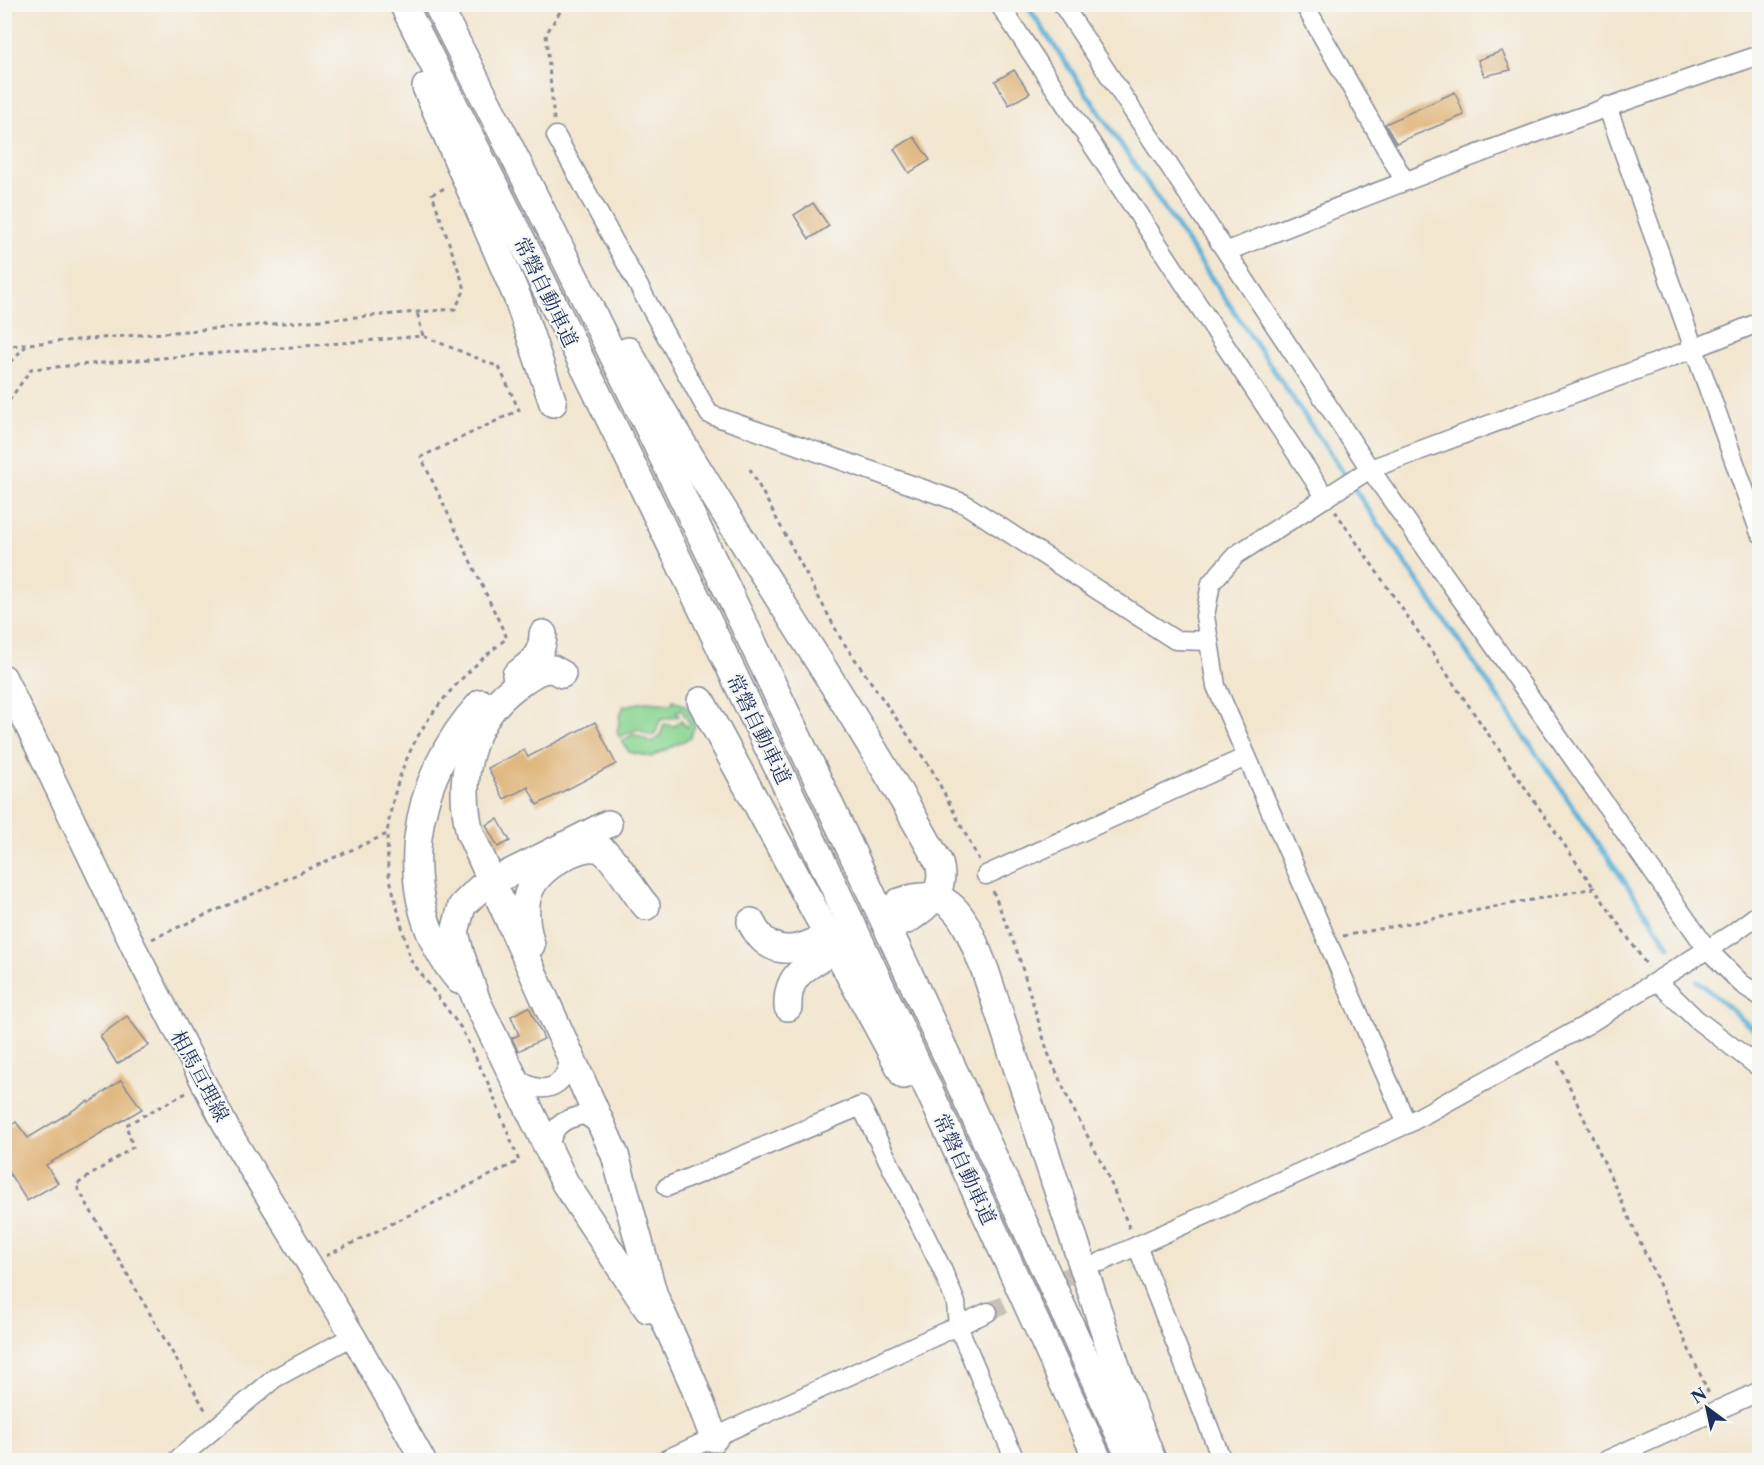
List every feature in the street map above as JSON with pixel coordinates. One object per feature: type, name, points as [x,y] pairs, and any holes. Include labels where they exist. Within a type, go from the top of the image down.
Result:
[{"type":"highway","points":[[389,4],[518,299],[553,403]]},
{"type":"highway","name":"常磐自動車道","points":[[403,4],[668,538],[839,895],[1098,1461]]},
{"type":"highway","name":"常磐自動車道","points":[[437,4],[695,525],[867,883],[1131,1461]]},
{"type":"highway","points":[[486,99],[691,458],[893,779],[939,863],[942,874],[935,897]]},
{"type":"highway","points":[[477,1002],[451,971],[435,942],[425,915],[418,883],[416,849],[420,818],[428,788],[459,728],[480,704],[536,658],[543,648],[543,634]]},
{"type":"highway","points":[[562,674],[553,669],[544,668],[511,690],[483,721],[473,741],[464,783],[465,810],[470,833],[615,1155],[654,1296],[693,1383],[714,1438]]},
{"type":"highway","points":[[701,701],[1016,1279]]},
{"type":"highway","points":[[608,824],[492,881],[468,898],[456,924],[460,953],[477,1002],[565,1183],[643,1299],[683,1386],[714,1438]]},
{"type":"highway","points":[[538,981],[526,904],[531,884],[542,870],[578,850],[594,847],[615,862],[629,887],[646,906]]},
{"type":"highway","points":[[903,911],[912,897],[935,897],[947,902],[965,921],[985,970],[1119,1375],[1152,1461]]},
{"type":"highway","points":[[751,922],[764,942],[775,949],[818,950],[790,983],[788,1007]]},
{"type":"main road","name":"相馬亘理線","points":[[4,677],[134,948],[231,1134],[353,1336],[423,1461]]},
{"type":"street","points":[[999,4],[1326,498]]},
{"type":"street","points":[[1062,4],[1228,251],[1370,469],[1707,949],[1742,984],[1760,996]]},
{"type":"street","points":[[1304,4],[1404,180]]},
{"type":"street","points":[[1228,251],[1404,180],[1607,106],[1760,55]]},
{"type":"street","points":[[1607,106],[1760,533]]},
{"type":"street","points":[[556,135],[709,414],[963,502],[1175,640],[1209,641]]},
{"type":"street","points":[[1407,1125],[1324,939],[1216,686],[1205,616],[1211,582],[1236,555],[1370,469],[1760,322]]},
{"type":"street","points":[[987,874],[1246,757]]},
{"type":"street","points":[[1101,1262],[1407,1125],[1551,1045],[1657,981],[1760,913]]},
{"type":"street","points":[[1657,981],[1696,1019],[1760,1068]]},
{"type":"street","points":[[515,1077],[526,1086],[548,1088],[560,1082],[568,1071],[570,1053]]},
{"type":"street","points":[[667,1186],[861,1106],[942,1269],[956,1303],[958,1326],[1015,1461]]},
{"type":"street","points":[[549,1150],[551,1133],[557,1125],[570,1118],[584,1115],[603,1127]]},
{"type":"street","points":[[1137,1246],[1222,1461]]},
{"type":"street","points":[[664,1461],[988,1312]]},
{"type":"street","points":[[177,1461],[275,1378],[353,1336]]},
{"type":"street","points":[[1607,1461],[1760,1391]]},
{"type":"path","points":[[556,135],[546,34],[565,4]]},
{"type":"path","points":[[4,347],[455,309],[465,289],[432,194],[452,185]]},
{"type":"path","points":[[417,312],[423,336]]},
{"type":"path","points":[[4,408],[31,369],[423,336],[499,367],[519,410],[421,457],[507,639],[460,678],[421,730],[395,785],[387,834],[388,871],[410,959],[460,1028],[488,1083],[519,1161],[309,1264]]},
{"type":"path","points":[[4,368],[28,344]]},
{"type":"path","points":[[1326,498],[1657,981]]},
{"type":"path","points":[[134,948],[387,834]]},
{"type":"path","points":[[1324,939],[1594,888]]},
{"type":"path","points":[[1551,1045],[1717,1410]]},
{"type":"path","points":[[204,1083],[126,1125],[133,1148],[76,1185],[215,1428]]},
{"type":"green space","points":[[673,700],[687,707],[695,725],[690,738],[651,757],[629,752],[622,741],[634,734],[652,742],[660,737],[664,724],[675,726],[681,720],[686,727],[690,724],[681,709],[676,712],[679,716],[660,720],[652,736],[637,729],[619,737],[617,732],[619,717],[624,706],[646,702],[672,704]]},
{"type":"building","points":[[1502,51],[1511,70],[1484,76],[1478,60]]},
{"type":"building","points":[[1014,70],[1030,93],[1009,105],[995,81]]},
{"type":"building","points":[[1455,92],[1464,115],[1396,143],[1385,124]]},
{"type":"building","points":[[914,137],[930,160],[909,173],[894,149]]},
{"type":"building","points":[[813,203],[829,226],[809,239],[794,215]]},
{"type":"building","points":[[595,722],[616,764],[537,805],[528,787],[504,799],[488,768],[524,750],[528,757]]},
{"type":"building","points":[[498,819],[510,841],[498,847],[486,825]]},
{"type":"building","points":[[529,1007],[544,1039],[518,1051],[512,1038],[519,1035],[511,1016]]},
{"type":"building","points":[[127,1016],[149,1045],[117,1064],[100,1036]]},
{"type":"building","points":[[121,1080],[142,1109],[46,1165],[58,1183],[27,1201],[4,1165],[4,1131],[16,1122],[28,1138],[88,1101],[89,1103]]},
{"type":"waterway","points":[[1026,4],[1344,474],[1669,946]]},
{"type":"waterway","points":[[1698,981],[1760,1035]]},
{"type":"tunnel","points":[[988,1312],[1094,1265]]}]
